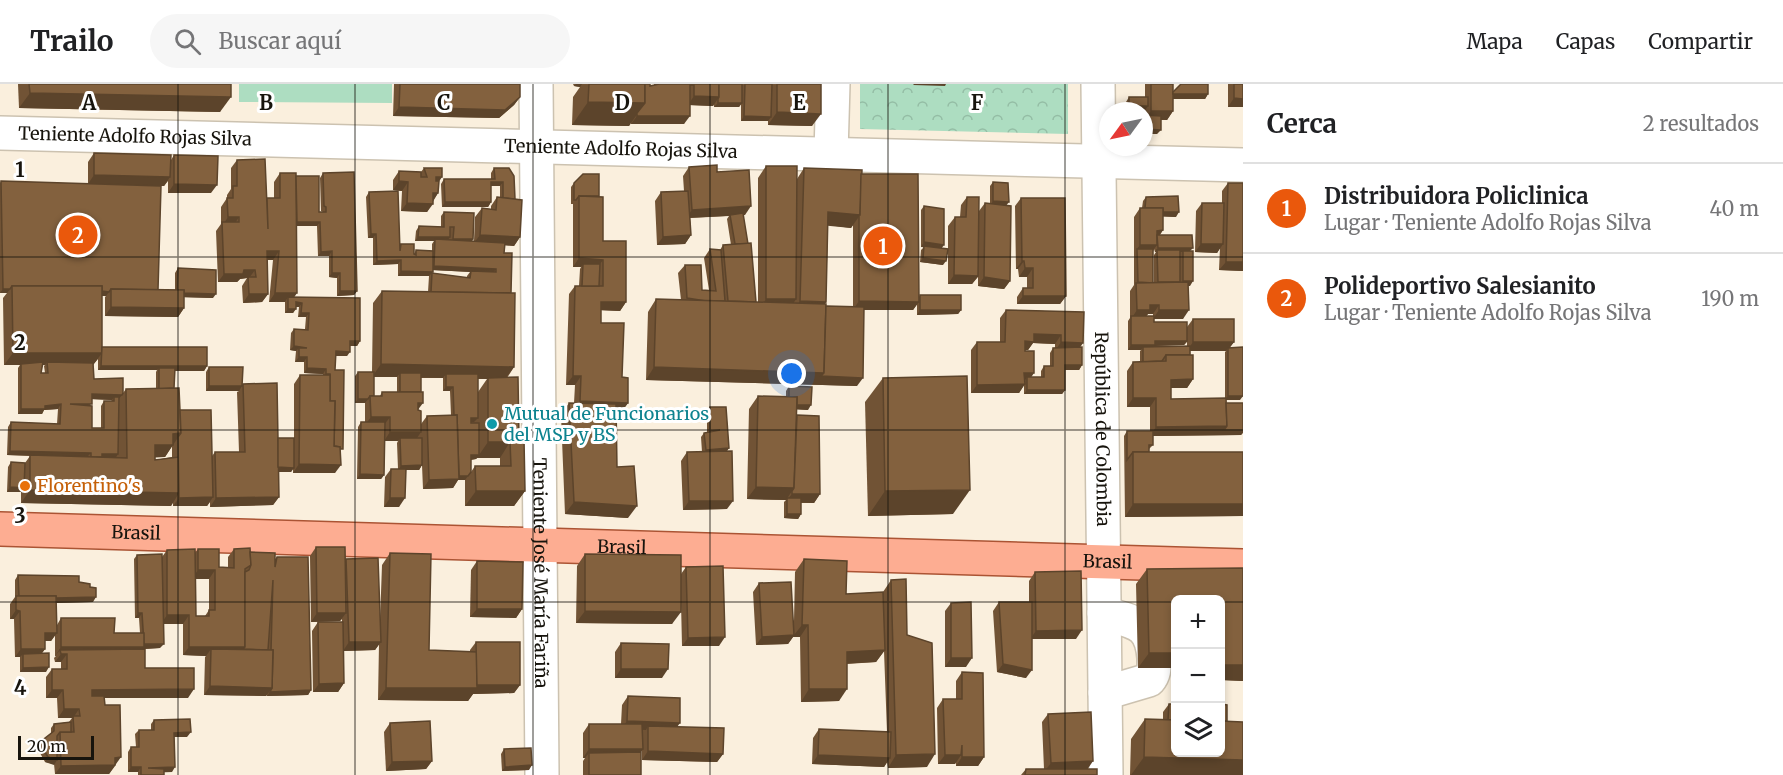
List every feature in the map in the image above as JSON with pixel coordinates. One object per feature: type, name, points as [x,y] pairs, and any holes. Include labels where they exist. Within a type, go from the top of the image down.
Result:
[{"type":"main road","name":"Brasil","points":[[0,529],[1104,562],[1155,603],[1205,565],[1243,566]]},
{"type":"street","name":"Teniente José María Fariña","points":[[537,84],[542,775]]},
{"type":"street","points":[[831,153],[833,84]]},
{"type":"street","name":"República de Colombia","points":[[1098,84],[1097,162],[1106,775]]},
{"type":"street","name":"Teniente Adolfo Rojas Silva","points":[[0,133],[1243,165]]},
{"type":"street","points":[[1201,595],[1205,565]]},
{"type":"street","points":[[1104,613],[1139,624],[1155,603]]},
{"type":"street","points":[[1105,693],[1149,680],[1154,670],[1155,603]]},
{"type":"green space","points":[[239,84],[392,84],[392,103],[239,102]]},
{"type":"green space","points":[[860,84],[1068,84],[1068,134],[860,129]]},
{"type":"building","points":[[29,84],[231,84],[231,97],[30,93]]},
{"type":"building","points":[[400,84],[520,84],[520,97],[505,110],[399,107]]},
{"type":"building","points":[[589,84],[645,84],[645,103],[588,102]]},
{"type":"building","points":[[645,84],[650,84],[650,86],[719,84],[719,97],[694,96],[694,85],[690,85],[690,116],[637,116],[645,103]]},
{"type":"building","points":[[719,84],[742,84],[742,103],[718,103]]},
{"type":"building","points":[[745,84],[772,84],[771,117],[744,116]]},
{"type":"building","points":[[777,84],[821,84],[821,114],[777,112]]},
{"type":"building","points":[[1151,84],[1173,84],[1173,111],[1153,111],[1153,102],[1151,102]]},
{"type":"building","points":[[1181,84],[1208,84],[1208,94],[1173,94]]},
{"type":"building","points":[[1234,84],[1243,84],[1243,99],[1234,98]]},
{"type":"building","points":[[1129,97],[1148,97],[1148,102],[1129,102]]},
{"type":"building","points":[[1153,116],[1161,116],[1161,130],[1153,130]]},
{"type":"building","points":[[94,153],[171,155],[170,177],[94,175]]},
{"type":"building","points":[[174,155],[218,156],[217,185],[174,184]]},
{"type":"building","points":[[265,159],[268,229],[267,198],[280,198],[280,173],[296,173],[297,293],[275,293],[279,251],[267,251],[268,294],[249,294],[248,277],[256,277],[255,270],[244,270],[243,274],[224,274],[222,222],[239,222],[239,217],[228,217],[227,198],[233,198],[233,186],[237,186],[237,160]]},
{"type":"building","points":[[717,165],[717,172],[749,170],[751,206],[692,210],[689,167]]},
{"type":"building","points":[[766,166],[797,166],[796,299],[766,299]]},
{"type":"building","points":[[424,168],[442,168],[442,177],[436,177],[436,181],[439,181],[438,193],[433,193],[433,204],[407,203],[408,182],[399,181],[399,171],[421,172],[421,177],[427,177]]},
{"type":"building","points":[[494,168],[509,168],[514,176],[515,199],[503,198],[503,182],[491,182],[491,202],[445,202],[444,179],[495,179]]},
{"type":"building","points":[[804,168],[862,170],[860,215],[828,212],[826,302],[800,301]]},
{"type":"building","points":[[354,172],[357,291],[340,291],[340,273],[332,273],[332,251],[321,252],[320,222],[297,222],[296,176],[319,176],[319,212],[326,212],[323,173]]},
{"type":"building","points":[[583,174],[599,174],[599,196],[579,196],[574,200],[574,183]]},
{"type":"building","points":[[861,174],[918,174],[919,302],[859,301]]},
{"type":"building","points":[[1,181],[161,186],[158,290],[111,289],[109,292],[102,291],[102,286],[12,286],[10,289],[3,289]]},
{"type":"building","points":[[993,182],[1008,183],[1009,202],[993,201]]},
{"type":"building","points":[[1228,183],[1243,183],[1243,262],[1226,262]]},
{"type":"building","points":[[398,191],[400,251],[401,244],[414,244],[416,255],[416,250],[433,251],[433,272],[401,271],[401,260],[377,261],[376,234],[371,234],[369,192]]},
{"type":"building","points":[[688,191],[691,235],[663,237],[661,192]]},
{"type":"building","points":[[579,196],[603,197],[603,241],[626,241],[626,302],[601,302],[601,323],[624,323],[622,377],[628,378],[628,403],[580,401],[581,376],[573,376],[575,286],[603,286],[603,260],[579,258]]},
{"type":"building","points":[[1178,196],[1179,212],[1163,212],[1163,208],[1145,208],[1146,197]]},
{"type":"building","points":[[497,197],[522,200],[520,237],[480,235],[482,208],[496,210]]},
{"type":"building","points":[[967,197],[979,197],[978,276],[954,275],[955,217],[966,217]]},
{"type":"building","points":[[1021,198],[1065,198],[1066,296],[1023,296],[1023,288],[1033,288],[1033,268],[1025,268],[1024,261],[1022,261]]},
{"type":"building","points":[[985,203],[1011,206],[1010,281],[984,277]]},
{"type":"building","points":[[1202,203],[1224,203],[1223,244],[1201,244]]},
{"type":"building","points":[[924,206],[944,209],[944,245],[924,242]]},
{"type":"building","points":[[1140,208],[1163,208],[1163,230],[1157,231],[1157,245],[1140,245]]},
{"type":"building","points":[[444,212],[474,213],[473,239],[453,239],[454,227],[450,227],[450,237],[418,237],[419,226],[444,227]]},
{"type":"building","points":[[743,213],[748,244],[735,244],[730,215]]},
{"type":"building","points":[[1157,235],[1192,235],[1193,248],[1158,248]]},
{"type":"building","points":[[435,239],[505,243],[504,253],[512,253],[511,293],[431,292],[432,273],[470,278],[471,271],[496,272],[496,269],[434,266]]},
{"type":"building","points":[[751,243],[756,302],[728,301],[723,245]]},
{"type":"building","points":[[924,246],[948,249],[946,261],[923,258]]},
{"type":"building","points":[[710,249],[721,250],[725,301],[687,298],[685,265],[701,265],[702,290],[716,291]]},
{"type":"building","points":[[1137,249],[1153,249],[1153,283],[1138,282]]},
{"type":"building","points":[[1157,250],[1180,250],[1180,282],[1158,282]]},
{"type":"building","points":[[1183,251],[1193,251],[1193,281],[1183,281]]},
{"type":"building","points":[[583,264],[600,264],[599,286],[582,286]]},
{"type":"building","points":[[178,268],[216,270],[216,294],[184,293],[184,290],[177,290]]},
{"type":"building","points":[[1188,282],[1189,310],[1159,310],[1159,305],[1150,305],[1150,310],[1137,310],[1136,283]]},
{"type":"building","points":[[12,286],[102,286],[102,353],[13,353]]},
{"type":"building","points":[[111,289],[184,290],[184,308],[111,307]]},
{"type":"building","points":[[382,291],[515,293],[514,367],[381,364]]},
{"type":"building","points":[[920,295],[961,295],[961,310],[920,310]]},
{"type":"building","points":[[288,297],[360,298],[360,341],[350,341],[350,352],[336,351],[335,370],[344,370],[343,449],[334,446],[335,401],[330,401],[330,374],[326,374],[326,369],[307,368],[307,357],[299,357],[299,348],[307,348],[294,346],[294,329],[308,330],[309,313],[301,313],[302,303],[296,302],[296,309],[288,309]]},
{"type":"building","points":[[656,299],[826,304],[824,373],[654,367]]},
{"type":"building","points":[[826,306],[864,307],[863,378],[821,376],[824,373]]},
{"type":"building","points":[[1006,310],[1084,312],[1083,343],[1061,342],[1061,335],[1034,334],[1034,342],[1025,341],[1025,351],[1034,351],[1034,373],[1024,373],[1025,384],[977,385],[977,342],[1005,342]]},
{"type":"building","points":[[1131,316],[1154,316],[1154,322],[1187,322],[1187,341],[1155,341],[1155,345],[1131,345]]},
{"type":"building","points":[[1193,319],[1234,319],[1234,342],[1193,342]]},
{"type":"building","points":[[1190,346],[1190,355],[1166,355],[1162,361],[1143,362],[1143,347]]},
{"type":"building","points":[[102,347],[207,347],[207,366],[101,366]]},
{"type":"building","points":[[1082,347],[1082,365],[1065,365],[1065,390],[1027,390],[1027,377],[1044,377],[1044,366],[1053,366],[1053,348]]},
{"type":"building","points":[[1243,347],[1243,396],[1228,396],[1228,348]]},
{"type":"building","points":[[1166,355],[1193,355],[1193,379],[1171,380],[1171,399],[1226,398],[1227,426],[1156,427],[1156,398],[1133,398],[1133,362],[1166,361]]},
{"type":"building","points":[[43,362],[41,373],[48,373],[47,362],[93,363],[94,379],[123,378],[122,395],[92,394],[92,404],[70,404],[92,406],[92,428],[104,428],[104,401],[114,401],[114,397],[119,397],[118,454],[91,457],[91,453],[10,451],[11,422],[60,424],[61,404],[45,406],[45,409],[21,409],[21,364]]},
{"type":"building","points":[[209,367],[243,367],[242,386],[209,386]]},
{"type":"building","points":[[159,368],[175,368],[174,388],[159,389]]},
{"type":"building","points":[[358,372],[374,372],[374,396],[368,399],[358,399]]},
{"type":"building","points":[[400,373],[421,373],[421,392],[400,392]]},
{"type":"building","points":[[446,374],[478,374],[478,418],[471,418],[471,423],[479,423],[479,455],[471,455],[471,472],[468,476],[459,476],[457,415],[454,415],[453,387],[446,387]]},
{"type":"building","points":[[300,375],[330,375],[330,401],[335,401],[334,446],[340,447],[341,465],[299,464]]},
{"type":"building","points":[[967,376],[970,490],[885,491],[883,378]]},
{"type":"building","points":[[518,377],[519,440],[524,439],[525,491],[476,491],[475,466],[511,466],[510,442],[488,442],[488,378]]},
{"type":"building","points":[[277,383],[279,497],[216,498],[215,452],[245,452],[243,384]]},
{"type":"building","points":[[789,386],[812,387],[811,405],[797,405],[797,397],[789,397]]},
{"type":"building","points":[[179,388],[181,433],[173,434],[173,445],[155,445],[155,460],[179,457],[179,493],[30,490],[30,455],[127,458],[126,389]]},
{"type":"building","points":[[382,392],[423,392],[423,403],[418,403],[418,410],[421,411],[421,432],[390,432],[390,417],[371,417],[370,396],[382,396]]},
{"type":"building","points":[[758,396],[797,397],[794,488],[756,487]]},
{"type":"building","points":[[569,403],[616,404],[617,467],[634,466],[637,506],[574,502]]},
{"type":"building","points":[[1226,403],[1243,403],[1243,430],[1224,430],[1227,426]]},
{"type":"building","points":[[710,407],[726,407],[729,448],[706,450],[704,433],[720,430],[710,431]]},
{"type":"building","points":[[180,410],[211,410],[213,497],[179,498]]},
{"type":"building","points":[[457,415],[459,479],[429,480],[427,416]]},
{"type":"building","points":[[797,415],[819,416],[820,494],[792,494]]},
{"type":"building","points":[[361,422],[385,422],[384,475],[360,474]]},
{"type":"building","points":[[1127,431],[1153,431],[1153,445],[1149,445],[1149,452],[1133,452],[1127,460]]},
{"type":"building","points":[[278,438],[294,438],[294,468],[278,467]]},
{"type":"building","points":[[400,438],[422,438],[422,465],[401,466]]},
{"type":"building","points":[[732,451],[733,501],[689,501],[687,452]]},
{"type":"building","points":[[1133,452],[1243,452],[1243,504],[1133,504]]},
{"type":"building","points":[[11,462],[25,463],[24,488],[10,487]]},
{"type":"building","points":[[391,469],[406,469],[405,498],[390,498]]},
{"type":"building","points":[[787,498],[801,498],[801,514],[787,514]]},
{"type":"building","points":[[316,547],[345,547],[346,613],[317,613]]},
{"type":"building","points":[[250,548],[251,565],[245,569],[245,647],[189,647],[189,615],[167,615],[167,550],[195,549],[196,616],[209,616],[209,610],[215,610],[215,570],[198,570],[198,549],[219,549],[219,567],[234,568],[234,549]]},
{"type":"building","points":[[250,552],[275,553],[275,567],[277,557],[308,557],[311,690],[270,692],[272,688],[273,580],[268,650],[243,649],[245,647],[245,572],[251,565]]},
{"type":"building","points":[[390,553],[431,554],[429,650],[477,652],[477,688],[386,688]]},
{"type":"building","points":[[162,554],[164,644],[144,644],[142,613],[138,613],[137,555]]},
{"type":"building","points":[[585,554],[681,555],[681,612],[585,611]]},
{"type":"building","points":[[378,558],[381,642],[349,642],[346,559]]},
{"type":"building","points":[[804,559],[847,561],[846,594],[883,592],[885,650],[847,652],[847,689],[809,689],[808,625],[802,625]]},
{"type":"building","points":[[477,561],[523,562],[522,609],[477,609]]},
{"type":"building","points":[[723,566],[725,637],[688,638],[686,567]]},
{"type":"building","points":[[1243,568],[1243,665],[1225,665],[1225,595],[1171,595],[1171,653],[1149,653],[1147,569]]},
{"type":"building","points":[[1081,571],[1082,630],[1036,631],[1035,572]]},
{"type":"building","points":[[18,575],[79,576],[79,582],[96,588],[96,597],[19,596]]},
{"type":"building","points":[[906,579],[907,635],[932,643],[935,754],[896,755],[891,580]]},
{"type":"building","points":[[791,582],[794,635],[762,637],[759,583]]},
{"type":"building","points":[[16,596],[56,596],[57,633],[45,633],[45,649],[21,649],[20,611],[16,610]]},
{"type":"building","points":[[971,602],[972,658],[951,658],[951,603]]},
{"type":"building","points":[[999,602],[1032,602],[1032,670],[1003,664]]},
{"type":"building","points":[[61,618],[115,618],[114,633],[144,633],[144,647],[61,647]]},
{"type":"building","points":[[318,622],[343,622],[344,683],[319,684]]},
{"type":"building","points":[[476,642],[520,642],[520,685],[477,685]]},
{"type":"building","points":[[621,643],[669,644],[668,669],[621,669]]},
{"type":"building","points":[[145,649],[145,668],[194,668],[194,689],[92,690],[92,696],[104,696],[105,705],[120,705],[121,757],[115,758],[115,765],[61,766],[60,732],[74,732],[73,716],[80,716],[79,709],[64,709],[63,690],[52,690],[52,669],[67,669],[67,654],[61,654],[60,650]]},
{"type":"building","points":[[211,649],[273,650],[272,688],[210,686]]},
{"type":"building","points":[[49,653],[49,667],[23,668],[23,654]]},
{"type":"building","points":[[962,672],[983,673],[984,757],[962,757],[962,745],[961,755],[945,755],[943,699],[962,699]]},
{"type":"building","points":[[628,696],[680,698],[680,723],[627,721]]},
{"type":"building","points":[[1169,704],[1171,704],[1171,720],[1168,720]]},
{"type":"building","points":[[1225,705],[1227,705],[1227,721],[1225,721]]},
{"type":"building","points":[[1091,712],[1093,761],[1051,763],[1048,714]]},
{"type":"building","points":[[190,719],[191,732],[174,733],[175,767],[148,768],[164,769],[164,775],[141,775],[141,767],[131,767],[131,747],[139,747],[139,730],[154,730],[154,720]]},
{"type":"building","points":[[1145,719],[1171,720],[1171,757],[1225,757],[1225,721],[1243,722],[1243,760],[1144,757]]},
{"type":"building","points":[[430,721],[432,761],[392,762],[390,723]]},
{"type":"building","points":[[71,722],[71,732],[60,732],[57,736],[57,760],[48,757],[43,749],[44,739],[54,731],[54,724]]},
{"type":"building","points":[[589,724],[642,724],[643,749],[589,749]]},
{"type":"building","points":[[648,726],[724,728],[723,754],[648,751]]},
{"type":"building","points":[[819,729],[891,732],[890,758],[818,755]]},
{"type":"building","points":[[531,748],[532,765],[505,767],[504,749]]},
{"type":"building","points":[[641,752],[641,775],[589,775],[589,753]]},
{"type":"building","points":[[1026,769],[1097,769],[1097,775],[1025,775]]},
{"type":"place","name":"Polideportivo Salesianito","points":[[78,235]]},
{"type":"place","name":"Distribuidora Policlinica","points":[[883,246]]},
{"type":"place","name":"Mutual de Funcionarios del MSP y BS","points":[[492,424]]},
{"type":"place","name":"Florentino's","points":[[25,486]]}]
